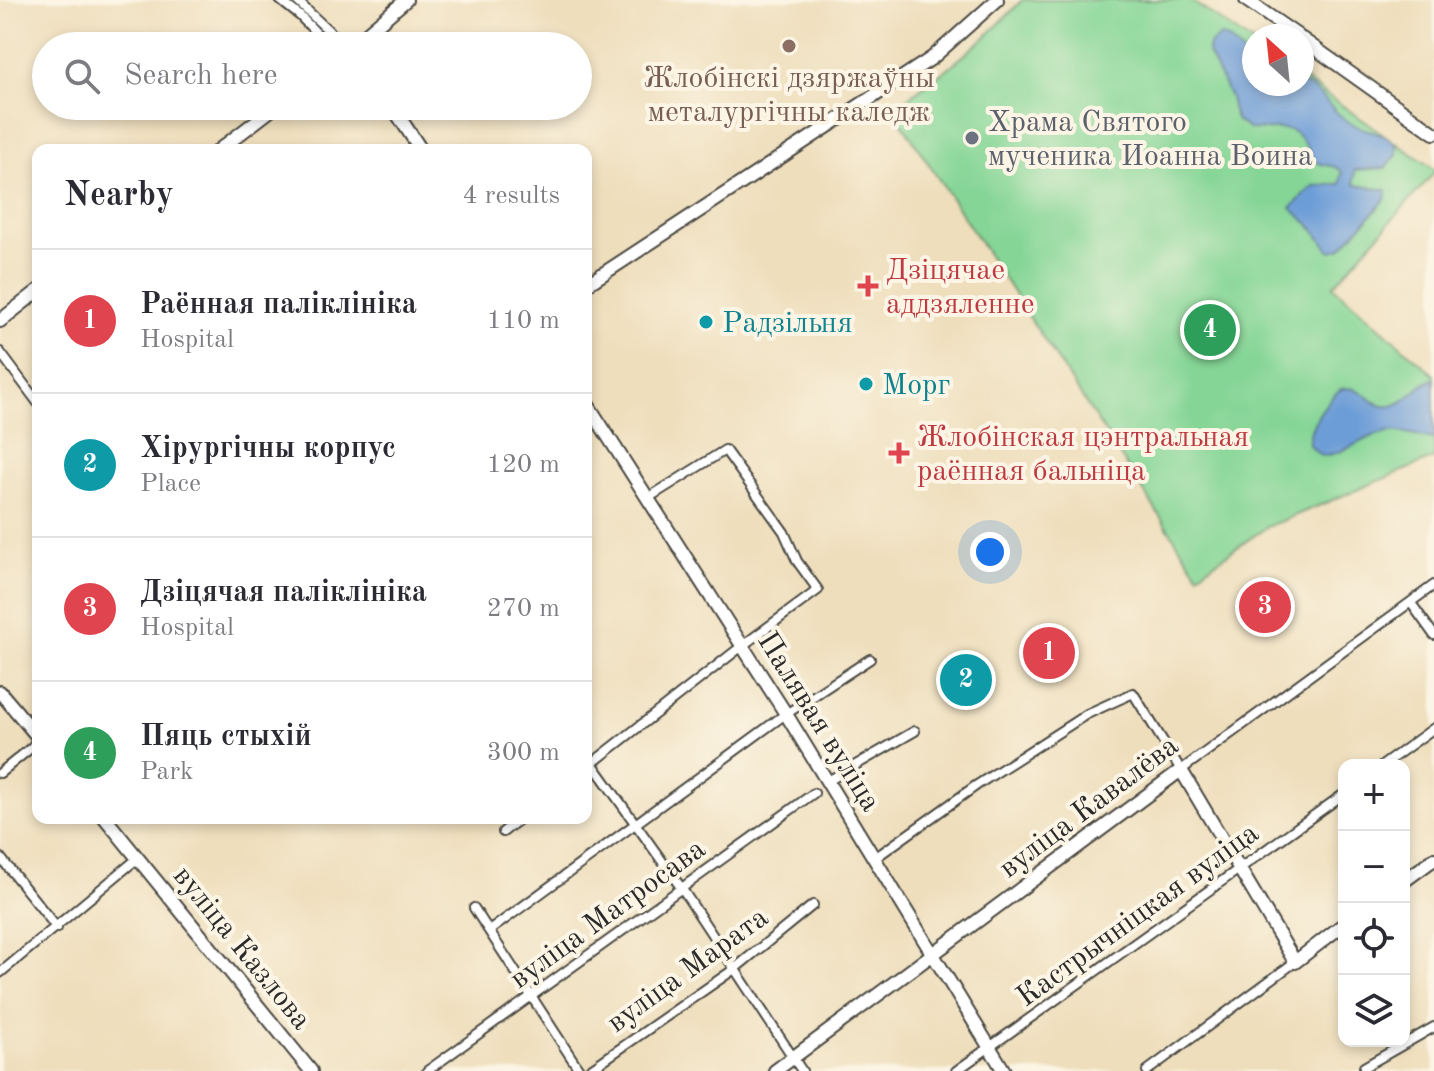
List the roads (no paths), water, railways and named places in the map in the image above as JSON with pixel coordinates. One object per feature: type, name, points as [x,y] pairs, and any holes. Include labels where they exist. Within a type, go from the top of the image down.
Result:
[{"type":"main road","points":[[368,32],[406,0]]},
{"type":"main road","points":[[592,281],[932,58],[997,0]]},
{"type":"main road","points":[[1246,0],[1280,24]]},
{"type":"main road","points":[[1314,48],[1434,133]]},
{"type":"main road","points":[[227,144],[258,120]]},
{"type":"main road","points":[[401,120],[417,144]]},
{"type":"main road","points":[[0,321],[32,296]]},
{"type":"main road","name":"Палявая вуліца","points":[[592,411],[828,781],[1004,1071]]},
{"type":"main road","points":[[0,692],[32,731]]},
{"type":"main road","points":[[1181,770],[1295,962],[1338,929]]},
{"type":"main road","name":"вуліца Кавалёва","points":[[775,1071],[1181,770]]},
{"type":"main road","name":"вуліца Казлова","points":[[110,824],[311,1071]]},
{"type":"main road","points":[[1410,877],[1434,859]]},
{"type":"street","points":[[280,0],[315,32]]},
{"type":"street","points":[[296,0],[330,32]]},
{"type":"street","points":[[0,352],[32,395]]},
{"type":"street","points":[[592,764],[818,590],[797,561],[784,532],[725,450],[648,498]]},
{"type":"street","name":"вуліца Кавалёва","points":[[1181,770],[1434,585]]},
{"type":"street","points":[[1411,603],[1434,635]]},
{"type":"street","points":[[489,931],[786,714],[870,659]]},
{"type":"street","points":[[875,858],[977,785],[1087,714],[1133,693],[1181,770]]},
{"type":"street","points":[[1391,759],[1434,728]]},
{"type":"street","points":[[828,781],[915,731]]},
{"type":"street","points":[[0,773],[32,747]]},
{"type":"street","points":[[592,770],[635,822],[682,889],[802,1071]]},
{"type":"street","name":"вуліца Матросава","points":[[427,1071],[814,793]]},
{"type":"street","name":"Кастрычніцкая вуліца","points":[[956,1071],[1338,798]]},
{"type":"street","points":[[503,832],[513,824]]},
{"type":"street","points":[[0,857],[57,928]]},
{"type":"street","points":[[0,973],[138,858]]},
{"type":"street","name":"вуліца Марата","points":[[588,1071],[733,970],[813,905]]},
{"type":"street","points":[[474,908],[580,1071]]},
{"type":"street","points":[[1147,1071],[1295,962]]},
{"type":"street","points":[[1364,1067],[1434,1027]]},
{"type":"water","points":[[1221,36],[1242,52],[1242,96],[1314,96],[1314,91],[1347,121],[1393,141],[1397,146],[1397,155],[1385,168],[1355,170],[1356,185],[1387,190],[1385,200],[1340,249],[1330,251],[1311,226],[1291,208],[1313,186],[1340,184],[1342,172],[1315,161],[1295,132],[1249,129],[1237,121],[1230,97],[1208,53],[1209,45]]},
{"type":"water","points":[[1434,379],[1434,439],[1389,432],[1340,452],[1321,456],[1309,445],[1311,430],[1319,414],[1341,389],[1357,390],[1379,404],[1392,406]]},
{"type":"place","name":"Жлобінскі дзяржаўны металургічны каледж","points":[[789,46]]},
{"type":"place","name":"Храма Святого мученика Иоанна Воина","points":[[972,138]]},
{"type":"place","name":"Дзіцячае аддзяленне","points":[[868,286]]},
{"type":"place","name":"Радзільня","points":[[706,322]]},
{"type":"place","name":"Пяць стыхій","points":[[1210,330]]},
{"type":"place","name":"Морг","points":[[866,384]]},
{"type":"place","name":"Жлобінская цэнтральная раённая бальніца","points":[[899,453]]},
{"type":"place","name":"Дзіцячая паліклініка","points":[[1265,607]]},
{"type":"place","name":"Раённая паліклініка","points":[[1049,653]]},
{"type":"place","name":"Хірургічны корпус","points":[[966,680]]}]
